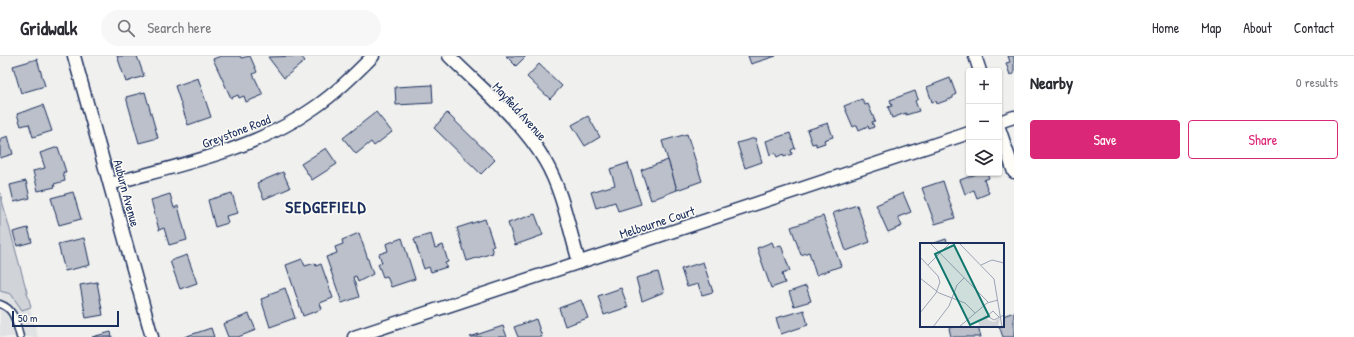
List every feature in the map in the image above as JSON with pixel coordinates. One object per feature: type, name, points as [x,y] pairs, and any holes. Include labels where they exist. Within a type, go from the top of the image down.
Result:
[{"type":"street","name":"Auburn Avenue","points":[[74,56],[152,337]]},
{"type":"street","name":"Greystone Road","points":[[110,184],[199,160],[258,140],[313,109],[343,86],[373,56]]},
{"type":"street","name":"Mayfield Avenue","points":[[449,56],[519,126],[531,140],[545,162],[557,186],[579,262]]},
{"type":"street","points":[[976,56],[979,68]]},
{"type":"street","points":[[1002,121],[1014,118]]},
{"type":"street","name":"Melbourne Court","points":[[354,337],[966,133]]},
{"type":"street","points":[[1002,137],[1014,172]]},
{"type":"lane","points":[[0,304],[7,307],[13,313],[20,337]]},
{"type":"shaded area","points":[[0,193],[31,307],[22,310],[11,294],[0,291]]},
{"type":"shaded area","points":[[0,198],[26,295],[38,337],[0,337]]},
{"type":"building","points":[[117,56],[137,56],[144,76],[126,82]]},
{"type":"building","points":[[221,56],[240,56],[241,58],[250,56],[257,72],[253,74],[263,95],[246,102],[244,96],[239,98],[238,95],[231,98],[213,59]]},
{"type":"building","points":[[301,56],[305,61],[284,78],[268,57]]},
{"type":"building","points":[[506,56],[526,56],[516,66]]},
{"type":"building","points":[[748,56],[776,56],[751,64]]},
{"type":"building","points":[[1008,56],[1014,56],[1014,74],[1010,75],[1006,63],[1010,62]]},
{"type":"building","points":[[37,59],[45,86],[21,93],[13,66]]},
{"type":"building","points":[[539,64],[562,86],[550,99],[527,77]]},
{"type":"building","points":[[198,78],[211,117],[188,125],[175,86]]},
{"type":"building","points":[[950,78],[956,94],[953,98],[937,104],[936,101],[932,102],[927,87]]},
{"type":"building","points":[[432,85],[433,103],[396,105],[395,87]]},
{"type":"building","points":[[915,91],[918,99],[915,101],[919,111],[906,115],[906,113],[892,118],[888,107],[892,106],[890,100]]},
{"type":"building","points":[[145,92],[158,138],[139,143],[126,97]]},
{"type":"building","points":[[862,99],[865,105],[868,104],[875,121],[872,122],[874,127],[869,129],[868,126],[859,130],[857,125],[853,127],[844,106]]},
{"type":"building","points":[[43,105],[52,131],[33,137],[29,124],[21,126],[17,114]]},
{"type":"building","points":[[376,112],[392,132],[374,146],[371,142],[356,154],[343,138]]},
{"type":"building","points":[[447,113],[495,160],[481,174],[434,128]]},
{"type":"building","points":[[588,116],[600,137],[585,146],[572,125]]},
{"type":"building","points":[[828,123],[833,137],[824,140],[825,143],[816,146],[816,143],[812,144],[807,130]]},
{"type":"building","points":[[790,133],[795,148],[791,150],[792,154],[784,157],[783,154],[777,157],[775,153],[770,155],[766,141]]},
{"type":"building","points":[[687,134],[702,181],[677,190],[662,141]]},
{"type":"building","points":[[8,136],[13,154],[0,158],[0,139]]},
{"type":"building","points":[[755,138],[762,162],[745,168],[737,143]]},
{"type":"building","points":[[58,147],[66,172],[63,172],[65,181],[54,184],[55,187],[38,191],[33,171],[45,168],[40,153]]},
{"type":"building","points":[[326,148],[337,164],[312,180],[301,164]]},
{"type":"building","points":[[668,160],[677,190],[651,200],[641,170]]},
{"type":"building","points":[[628,163],[641,204],[618,211],[615,202],[596,208],[591,192],[615,185],[610,169]]},
{"type":"building","points":[[283,172],[290,188],[264,199],[257,183]]},
{"type":"building","points":[[971,176],[988,176],[989,178],[984,180],[989,193],[977,198],[974,190],[965,194],[960,180]]},
{"type":"building","points":[[26,181],[30,198],[14,202],[10,185]]},
{"type":"building","points":[[943,181],[955,218],[935,224],[922,188]]},
{"type":"building","points":[[73,192],[81,219],[59,225],[51,198]]},
{"type":"building","points":[[232,193],[238,213],[226,216],[228,223],[215,227],[208,200]]},
{"type":"building","points":[[903,193],[911,212],[898,217],[902,226],[888,232],[876,205]]},
{"type":"building","points":[[170,194],[174,208],[178,206],[187,240],[169,245],[164,228],[159,230],[151,200]]},
{"type":"building","points":[[857,205],[870,242],[846,251],[833,213]]},
{"type":"building","points":[[535,214],[543,235],[515,245],[508,223]]},
{"type":"building","points":[[823,216],[841,266],[816,275],[809,252],[801,255],[791,227]]},
{"type":"building","points":[[485,219],[494,246],[491,247],[493,253],[467,261],[457,228]]},
{"type":"building","points":[[28,228],[32,242],[17,246],[13,232]]},
{"type":"building","points":[[359,233],[373,274],[358,282],[356,276],[353,277],[359,297],[342,303],[326,257],[337,253],[335,247],[343,244],[342,240]]},
{"type":"building","points":[[431,234],[435,248],[443,245],[448,262],[445,263],[447,267],[431,272],[429,267],[424,269],[414,239]]},
{"type":"building","points":[[84,238],[90,265],[65,271],[58,244]]},
{"type":"building","points":[[402,238],[415,279],[391,287],[387,276],[383,277],[378,264],[382,263],[379,254],[388,251],[386,244]]},
{"type":"building","points":[[946,239],[948,243],[935,243]]},
{"type":"building","points":[[772,242],[774,247],[781,245],[790,271],[782,274],[785,283],[771,288],[757,248]]},
{"type":"building","points":[[187,255],[197,283],[180,289],[170,261]]},
{"type":"building","points":[[302,259],[305,266],[315,263],[316,266],[321,264],[333,298],[320,303],[322,309],[303,316],[286,265]]},
{"type":"building","points":[[703,262],[713,292],[702,295],[698,284],[687,287],[681,269]]},
{"type":"building","points":[[658,272],[664,292],[642,301],[636,278]]},
{"type":"building","points":[[97,282],[103,315],[86,318],[80,285]]},
{"type":"building","points":[[806,286],[811,301],[794,306],[789,292]]},
{"type":"building","points":[[285,288],[295,318],[270,327],[261,299],[270,296],[269,294]]},
{"type":"building","points":[[621,288],[628,307],[604,315],[598,296]]},
{"type":"building","points":[[581,300],[588,318],[565,326],[559,308]]},
{"type":"building","points":[[804,310],[808,325],[781,334],[776,318]]},
{"type":"building","points":[[1014,312],[1014,337],[1003,337],[999,327],[1004,327],[1004,316]]},
{"type":"building","points":[[249,314],[256,330],[238,337],[228,337],[223,324]]},
{"type":"building","points":[[536,319],[542,337],[518,337],[514,327]]},
{"type":"building","points":[[503,326],[507,337],[470,337]]},
{"type":"building","points":[[978,327],[981,337],[951,337],[949,328]]},
{"type":"building","points":[[211,328],[214,337],[184,337]]},
{"type":"building","points":[[111,332],[112,337],[92,337]]},
{"type":"district","name":"SEDGEFIELD","points":[[326,206]]}]
